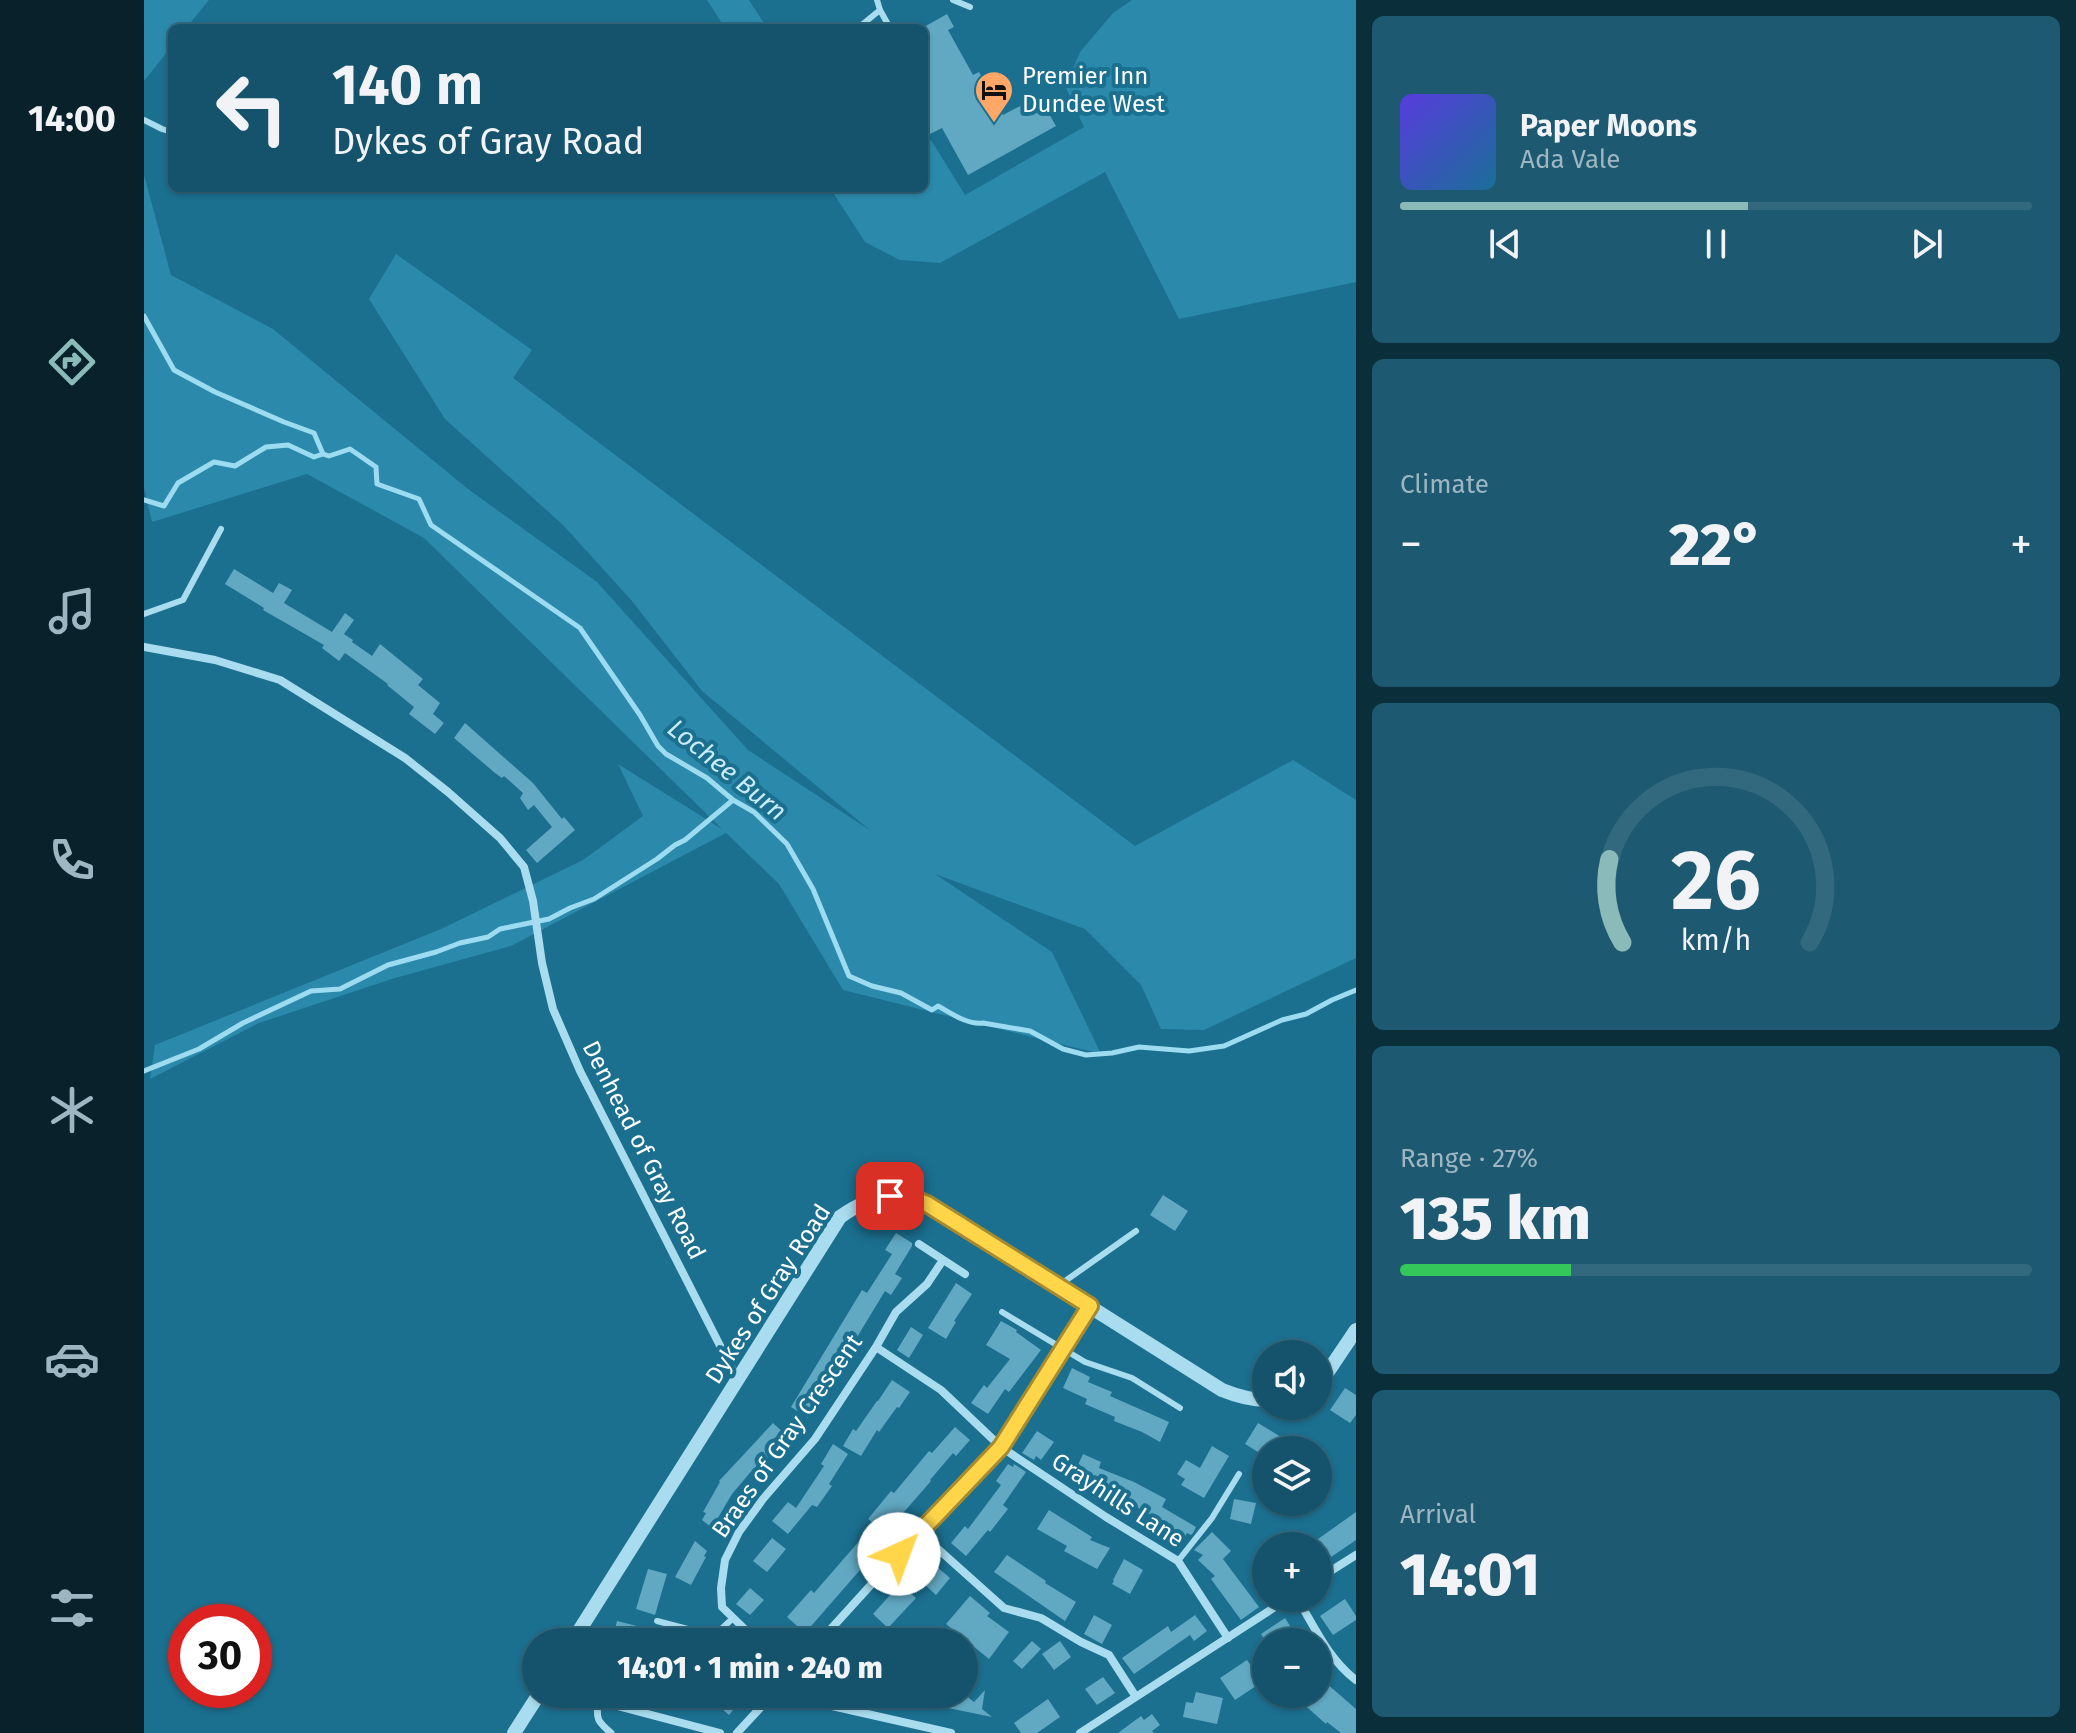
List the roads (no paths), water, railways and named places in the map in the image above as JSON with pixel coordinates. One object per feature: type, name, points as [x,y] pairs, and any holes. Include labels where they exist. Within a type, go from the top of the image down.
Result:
[{"type":"street","name":"Denhead of Gray Road","points":[[144,647],[215,660],[280,680],[405,758],[500,838],[524,867],[553,1009],[580,1071],[737,1380]]},
{"type":"street","name":"Dykes of Gray Road","points":[[581,1628],[840,1217],[856,1206],[873,1200],[890,1196],[927,1204],[1222,1390],[1252,1399]]},
{"type":"street","points":[[919,1244],[965,1274]]},
{"type":"street","name":"Braes of Gray Crescent","points":[[732,1619],[722,1607],[721,1588],[725,1560],[739,1532],[815,1439],[896,1312],[927,1284],[943,1260]]},
{"type":"street","points":[[832,1628],[1001,1447],[1090,1306]]},
{"type":"street","points":[[1332,1365],[1356,1330]]},
{"type":"street","name":"Grayhills Lane","points":[[876,1347],[941,1390],[1001,1447],[1178,1561],[1228,1638]]},
{"type":"street","points":[[919,1532],[1004,1608],[1041,1618],[1109,1655],[1136,1697]]},
{"type":"street","points":[[1332,1570],[1356,1555]]},
{"type":"street","points":[[1080,1733],[1268,1612]]},
{"type":"street","points":[[1306,1612],[1342,1669],[1356,1680]]},
{"type":"street","points":[[732,1619],[742,1628]]},
{"type":"street","points":[[514,1733],[530,1708]]},
{"type":"street","points":[[598,1708],[600,1724],[611,1733]]},
{"type":"street","points":[[625,1708],[720,1733]]},
{"type":"street","points":[[737,1733],[760,1708]]},
{"type":"street","points":[[841,1708],[951,1733]]},
{"type":"lane","points":[[877,0],[888,24]]},
{"type":"lane","points":[[953,0],[970,7]]},
{"type":"lane","points":[[863,24],[880,10]]},
{"type":"lane","points":[[144,120],[168,131]]},
{"type":"lane","points":[[144,614],[183,600],[221,529]]},
{"type":"lane","points":[[1058,1286],[1136,1231]]},
{"type":"lane","points":[[1002,1312],[1099,1368],[1132,1378],[1180,1408]]},
{"type":"lane","points":[[1178,1561],[1212,1518],[1239,1474]]},
{"type":"lane","points":[[657,1621],[707,1634],[717,1633],[732,1619]]},
{"type":"waterway","name":"Lochee Burn","points":[[144,316],[174,370],[215,392],[314,433],[323,454]]},
{"type":"waterway","name":"Lochee Burn","points":[[144,500],[164,506],[178,483],[214,462],[235,466],[266,447],[288,445],[314,457],[350,449],[376,467],[377,484],[419,499],[431,525],[580,628],[658,746],[754,812],[787,844],[813,889],[849,976],[872,986],[901,993],[932,1010],[938,1006],[971,1022],[1030,1031],[1063,1049],[1086,1055],[1139,1047],[1189,1051],[1224,1046],[1282,1020],[1306,1014],[1356,990]]},
{"type":"waterway","points":[[144,1071],[199,1049],[243,1023],[311,991],[340,989],[388,965],[488,937],[500,929],[549,919],[594,899],[685,840],[733,800]]},
{"type":"place","name":"Premier Inn Dundee West","points":[[994,124]]}]
